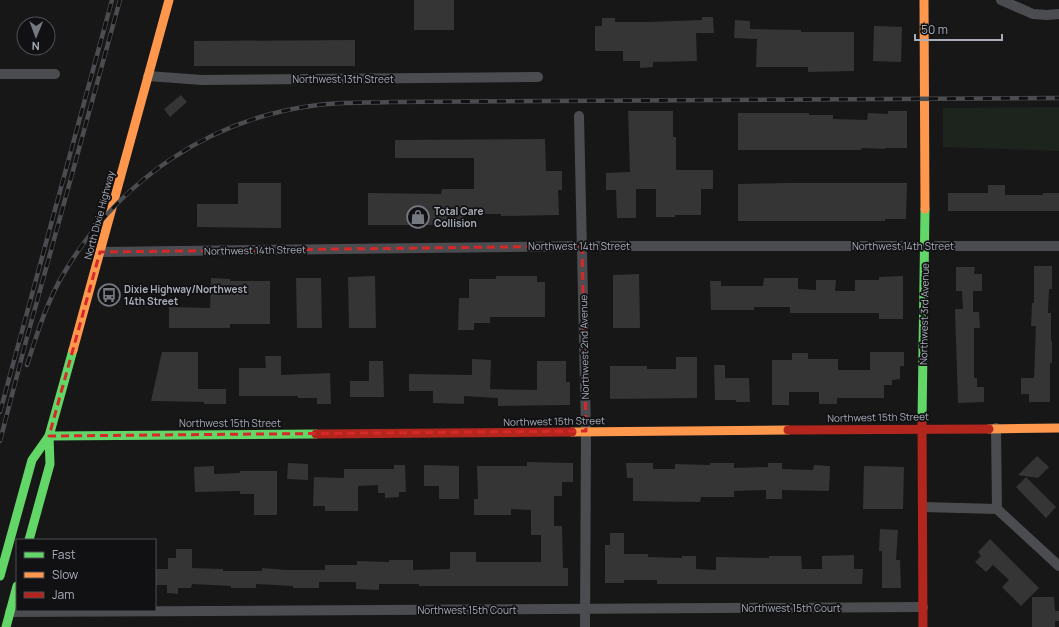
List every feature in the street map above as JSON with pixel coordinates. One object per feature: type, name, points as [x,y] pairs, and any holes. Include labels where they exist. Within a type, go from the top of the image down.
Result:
[{"type":"street","name":"North Dixie Highway","points":[[29,539],[50,464],[49,436],[169,0]]},
{"type":"street","name":"Northwest 3rd Avenue","points":[[923,627],[924,507],[922,428],[925,246],[924,0]]},
{"type":"street","points":[[1001,0],[1034,14],[1059,14]]},
{"type":"street","points":[[0,74],[55,74]]},
{"type":"street","name":"Northwest 13th Street","points":[[148,76],[202,80],[538,77]]},
{"type":"street","name":"Northwest 2nd Avenue","points":[[578,116],[586,431],[585,627]]},
{"type":"street","name":"Northwest 14th Street","points":[[100,252],[582,246],[1059,246]]},
{"type":"street","points":[[996,428],[997,509]]},
{"type":"street","name":"Northwest 15th Street","points":[[49,436],[1059,428]]},
{"type":"street","name":"North Dixie Highway","points":[[0,576],[32,460],[49,436]]},
{"type":"street","points":[[924,507],[997,509],[1059,566]]},
{"type":"street","points":[[6,627],[16,590]]},
{"type":"street","name":"Northwest 15th Court","points":[[10,612],[923,607]]},
{"type":"highlighted area","points":[[582,246],[586,431],[49,436],[100,252]]},
{"type":"shaded area","points":[[1059,107],[1059,151],[943,147],[943,108]]},
{"type":"building","points":[[414,0],[454,0],[454,30],[414,30]]},
{"type":"building","points":[[702,17],[713,17],[714,33],[696,33],[697,61],[653,62],[653,67],[640,68],[640,61],[623,61],[623,51],[595,51],[595,26],[602,26],[602,18],[615,18],[615,22],[649,22],[702,20]]},
{"type":"building","points":[[735,20],[750,21],[750,29],[801,30],[801,32],[854,32],[854,71],[808,72],[808,67],[756,67],[757,39],[734,38]]},
{"type":"building","points":[[874,26],[902,27],[901,62],[873,61]]},
{"type":"building","points":[[355,40],[355,66],[194,66],[194,41]]},
{"type":"building","points":[[181,95],[187,102],[170,117],[164,109]]},
{"type":"building","points":[[628,111],[673,111],[673,137],[676,137],[676,170],[713,170],[713,189],[701,189],[701,215],[656,217],[656,189],[636,189],[636,218],[617,218],[616,190],[606,190],[606,173],[630,172]]},
{"type":"building","points":[[888,111],[907,111],[907,148],[862,148],[861,150],[738,150],[738,113],[809,113],[809,115],[833,115],[833,119],[867,120],[868,113],[888,114]]},
{"type":"building","points":[[545,139],[546,171],[562,171],[562,190],[558,190],[559,215],[501,216],[501,214],[464,214],[464,225],[368,225],[368,193],[441,194],[442,189],[474,189],[474,158],[395,158],[395,140]]},
{"type":"building","points":[[238,183],[281,183],[281,228],[197,227],[197,204],[238,204]]},
{"type":"building","points":[[907,183],[906,219],[885,219],[885,221],[738,221],[738,184]]},
{"type":"building","points":[[988,185],[1005,185],[1005,195],[1043,195],[1043,193],[1059,193],[1059,211],[948,211],[948,193],[988,193]]},
{"type":"building","points":[[1034,266],[1052,266],[1052,289],[1049,289],[1048,313],[1051,313],[1052,341],[1052,363],[1050,363],[1050,402],[1029,402],[1029,394],[1021,394],[1021,378],[1034,378],[1036,326],[1031,326],[1032,303],[1034,303]]},
{"type":"building","points":[[956,267],[975,267],[974,274],[982,274],[982,291],[973,291],[973,312],[979,312],[980,328],[974,328],[974,378],[977,378],[977,387],[984,387],[984,402],[958,403],[955,309],[963,309],[962,291],[956,291]]},
{"type":"building","points":[[639,274],[640,328],[613,328],[613,275]]},
{"type":"building","points":[[375,276],[376,328],[349,328],[348,277]]},
{"type":"building","points":[[496,276],[537,276],[537,282],[545,282],[545,317],[490,317],[490,323],[474,323],[474,330],[458,330],[459,298],[469,298],[469,279],[496,279]]},
{"type":"building","points":[[903,276],[903,319],[879,319],[879,313],[790,313],[790,307],[754,307],[754,310],[711,310],[710,281],[721,281],[721,286],[763,286],[764,278],[798,278],[798,289],[816,290],[816,280],[836,280],[835,291],[855,291],[855,280],[879,280],[879,277]]},
{"type":"building","points":[[211,278],[230,279],[230,281],[270,281],[270,324],[230,324],[230,328],[169,328],[169,307],[210,308]]},
{"type":"building","points":[[296,278],[321,278],[322,328],[297,328]]},
{"type":"building","points":[[162,352],[198,352],[198,389],[226,389],[226,404],[151,401]]},
{"type":"building","points":[[870,352],[904,352],[904,366],[900,366],[900,379],[892,380],[892,385],[884,385],[884,398],[837,398],[837,404],[819,404],[819,392],[789,392],[789,405],[772,405],[772,360],[792,360],[792,353],[808,353],[808,359],[838,359],[838,370],[870,370]]},
{"type":"building","points":[[265,356],[281,356],[281,375],[330,373],[331,404],[317,404],[317,398],[298,398],[298,396],[239,396],[239,368],[266,368]]},
{"type":"building","points":[[676,357],[697,357],[697,398],[610,399],[610,366],[647,366],[647,369],[676,369]]},
{"type":"building","points":[[472,359],[491,360],[490,389],[537,390],[537,361],[566,361],[566,382],[570,382],[570,405],[498,406],[498,398],[464,396],[464,404],[433,403],[433,391],[409,391],[409,374],[472,375]]},
{"type":"building","points":[[369,361],[383,361],[384,397],[350,397],[350,381],[369,381]]},
{"type":"building","points":[[714,365],[725,365],[725,378],[749,378],[750,402],[715,400]]},
{"type":"building","points":[[1037,456],[1049,467],[1038,478],[1018,475]]},
{"type":"building","points":[[527,462],[573,463],[573,482],[562,482],[562,496],[554,496],[554,526],[562,526],[563,568],[568,568],[568,586],[419,586],[419,584],[379,584],[379,590],[356,589],[356,582],[319,582],[319,588],[293,588],[293,586],[256,584],[256,588],[231,588],[231,586],[192,584],[191,588],[178,588],[178,594],[167,593],[167,585],[156,585],[156,569],[168,569],[168,558],[176,558],[176,549],[192,549],[192,568],[223,569],[223,571],[262,571],[262,568],[287,570],[325,570],[325,565],[357,565],[357,561],[389,562],[389,560],[413,560],[413,570],[450,569],[450,552],[476,552],[476,562],[541,562],[541,535],[531,535],[531,510],[511,509],[511,515],[474,515],[474,499],[478,499],[477,466],[527,466]]},
{"type":"building","points":[[288,463],[308,464],[308,480],[287,479]]},
{"type":"building","points":[[626,463],[653,463],[653,469],[675,469],[675,464],[710,465],[710,463],[734,463],[734,468],[768,467],[768,463],[782,463],[782,469],[813,470],[814,465],[830,466],[829,491],[782,490],[782,499],[766,499],[766,490],[734,491],[734,497],[701,497],[700,502],[633,501],[633,478],[627,478]]},
{"type":"building","points":[[394,465],[405,465],[406,492],[399,492],[399,497],[385,498],[385,493],[378,493],[378,485],[358,486],[358,511],[325,511],[325,506],[313,506],[314,477],[344,478],[344,469],[394,469]]},
{"type":"building","points":[[424,465],[459,466],[459,499],[439,499],[439,486],[424,486]]},
{"type":"building","points":[[214,466],[214,474],[240,473],[240,471],[277,471],[277,515],[254,515],[254,494],[240,494],[240,491],[195,492],[194,467]]},
{"type":"building","points":[[864,466],[904,467],[903,509],[863,509]]},
{"type":"building","points":[[1026,477],[1056,507],[1046,518],[1016,487]]},
{"type":"building","points":[[880,529],[898,530],[896,560],[900,560],[901,588],[882,588],[882,551],[879,551]]},
{"type":"building","points":[[610,533],[624,533],[624,554],[648,554],[648,557],[682,558],[682,556],[696,556],[696,569],[716,570],[716,557],[769,558],[769,556],[801,556],[802,569],[822,569],[822,556],[854,555],[854,569],[863,569],[862,584],[657,584],[657,580],[624,580],[624,583],[605,583],[605,545],[610,545]]},
{"type":"building","points":[[990,539],[1039,588],[1021,606],[1002,587],[1009,580],[993,565],[986,572],[975,562],[981,556],[978,552]]},
{"type":"building","points":[[1032,597],[1054,597],[1055,611],[1059,611],[1059,621],[1055,621],[1055,627],[1032,627]]},
{"type":"railway","points":[[0,412],[112,0]]},
{"type":"railway","points":[[0,441],[120,0]]},
{"type":"railway","points":[[27,365],[52,295],[64,273],[86,240],[112,209],[140,182],[171,159],[205,139],[240,124],[278,112],[327,104],[390,102],[1059,98]]},
{"type":"traffic: fast","points":[[922,421],[925,209]]},
{"type":"traffic: fast","points":[[29,539],[50,464],[49,436],[73,350]]},
{"type":"traffic: fast","points":[[49,436],[316,434]]},
{"type":"traffic: fast","points":[[0,576],[32,460],[49,436]]},
{"type":"traffic: fast","points":[[6,627],[16,590]]},
{"type":"traffic: slow","points":[[73,350],[169,0]]},
{"type":"traffic: slow","points":[[924,0],[925,209]]},
{"type":"traffic: slow","points":[[989,429],[1059,428]]},
{"type":"traffic: slow","points":[[572,432],[788,430]]},
{"type":"traffic: jam","points":[[922,421],[923,627]]},
{"type":"traffic: jam","points":[[788,430],[989,429]]},
{"type":"traffic: jam","points":[[316,434],[572,432]]},
{"type":"place","name":"Total Care Collision","points":[[418,217]]},
{"type":"place","name":"Dixie Highway/Northwest 14th Street","points":[[109,295]]}]
